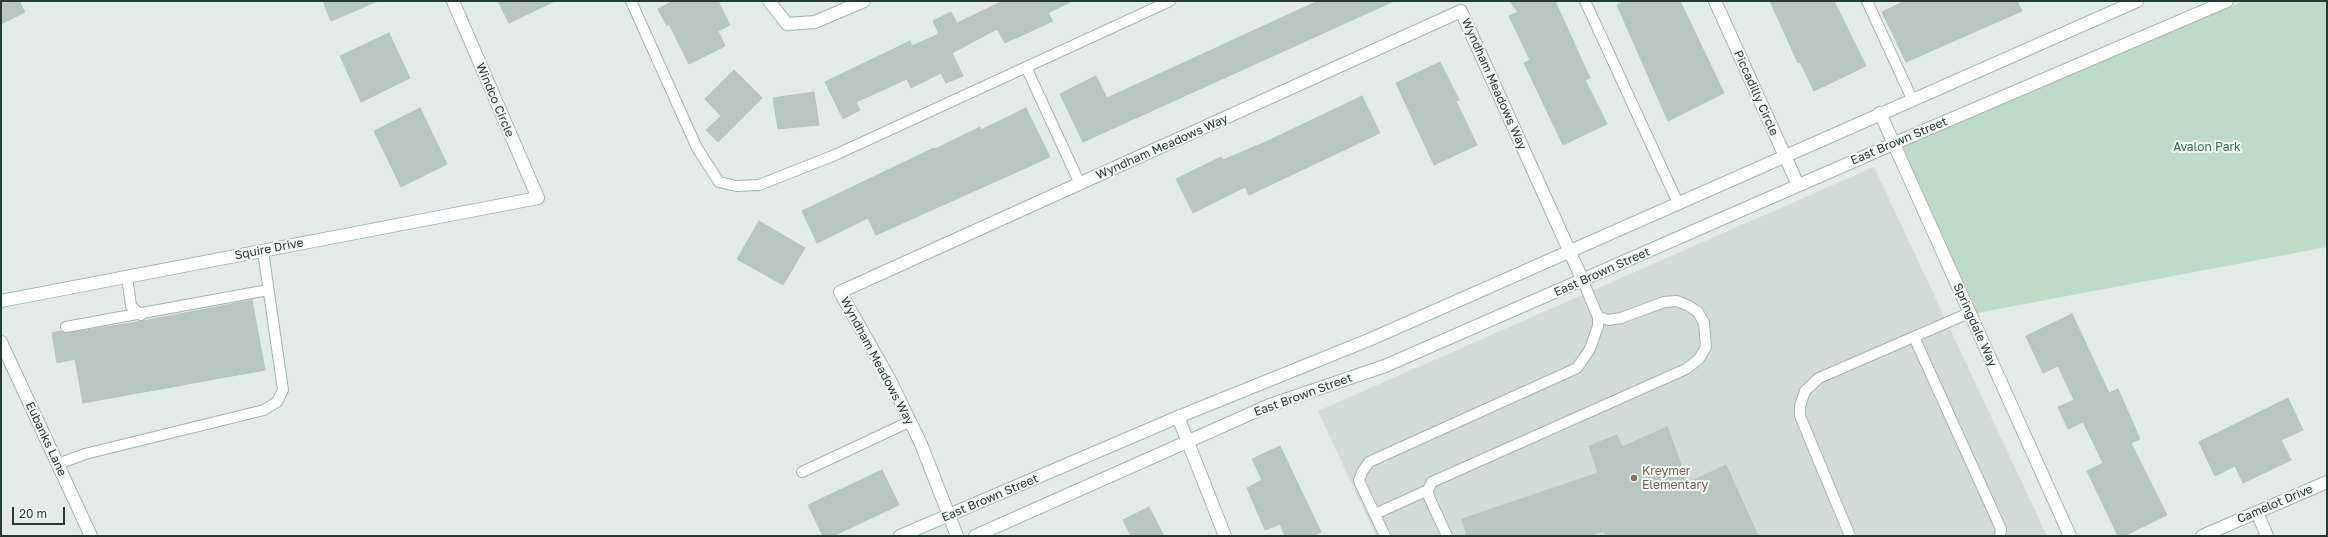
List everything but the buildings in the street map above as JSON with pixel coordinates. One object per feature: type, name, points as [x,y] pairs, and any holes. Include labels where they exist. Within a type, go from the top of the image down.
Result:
[{"type":"street","name":"Windco Circle","points":[[453,1],[538,198]]},
{"type":"street","points":[[769,1],[787,24],[815,22],[864,1]]},
{"type":"street","name":"Piccadilly Circle","points":[[1714,1],[1798,186]]},
{"type":"street","name":"East Brown Street","points":[[900,536],[1178,417],[1371,339],[1784,155],[2137,1]]},
{"type":"street","name":"East Brown Street","points":[[976,536],[1270,406],[1386,366],[1893,144],[2227,1]]},
{"type":"street","name":"Wyndham Meadows Way","points":[[957,536],[911,422],[890,380],[840,292],[1461,11],[1583,281]]},
{"type":"street","name":"Springdale Way","points":[[1880,113],[2070,536]]},
{"type":"street","name":"Squire Drive","points":[[1,301],[538,198]]},
{"type":"street","name":"Eubanks Lane","points":[[1,342],[92,536]]},
{"type":"street","points":[[1178,417],[1225,536]]},
{"type":"street","name":"Camelot Drive","points":[[2202,536],[2327,482]]},
{"type":"street","points":[[2257,512],[2267,536]]},
{"type":"lane","points":[[631,1],[697,148],[719,182],[736,186],[759,185],[835,155],[1170,1]]},
{"type":"lane","points":[[1585,1],[1678,203]]},
{"type":"lane","points":[[1867,1],[1912,99]]},
{"type":"lane","points":[[1026,66],[1080,184]]},
{"type":"lane","points":[[58,464],[85,454],[264,410],[277,402],[283,390],[263,251]]},
{"type":"lane","points":[[127,276],[131,306],[141,315]]},
{"type":"lane","points":[[1385,536],[1360,481],[1362,472],[1369,462],[1569,373],[1577,368],[1590,349],[1598,326],[1598,316],[1583,281]]},
{"type":"lane","points":[[66,327],[141,315],[268,290]]},
{"type":"lane","points":[[1374,514],[1428,490],[1432,482],[1686,369],[1699,359],[1706,347],[1704,323],[1698,312],[1677,301],[1664,302],[1621,318],[1609,320],[1598,316]]},
{"type":"lane","points":[[1850,536],[1800,416],[1800,406],[1805,391],[1819,378],[1969,313]]},
{"type":"lane","points":[[1914,337],[2001,529],[2000,536]]},
{"type":"lane","points":[[802,472],[911,422]]},
{"type":"lane","points":[[1428,490],[1447,536]]},
{"type":"shaded area","points":[[1874,167],[2047,536],[1376,536],[1318,411]]},
{"type":"green space","name":"Avalon Park","points":[[2244,1],[2327,1],[2327,247],[1977,313],[1902,146]]},
{"type":"place","name":"Kreymer Elementary","points":[[1634,478]]}]
